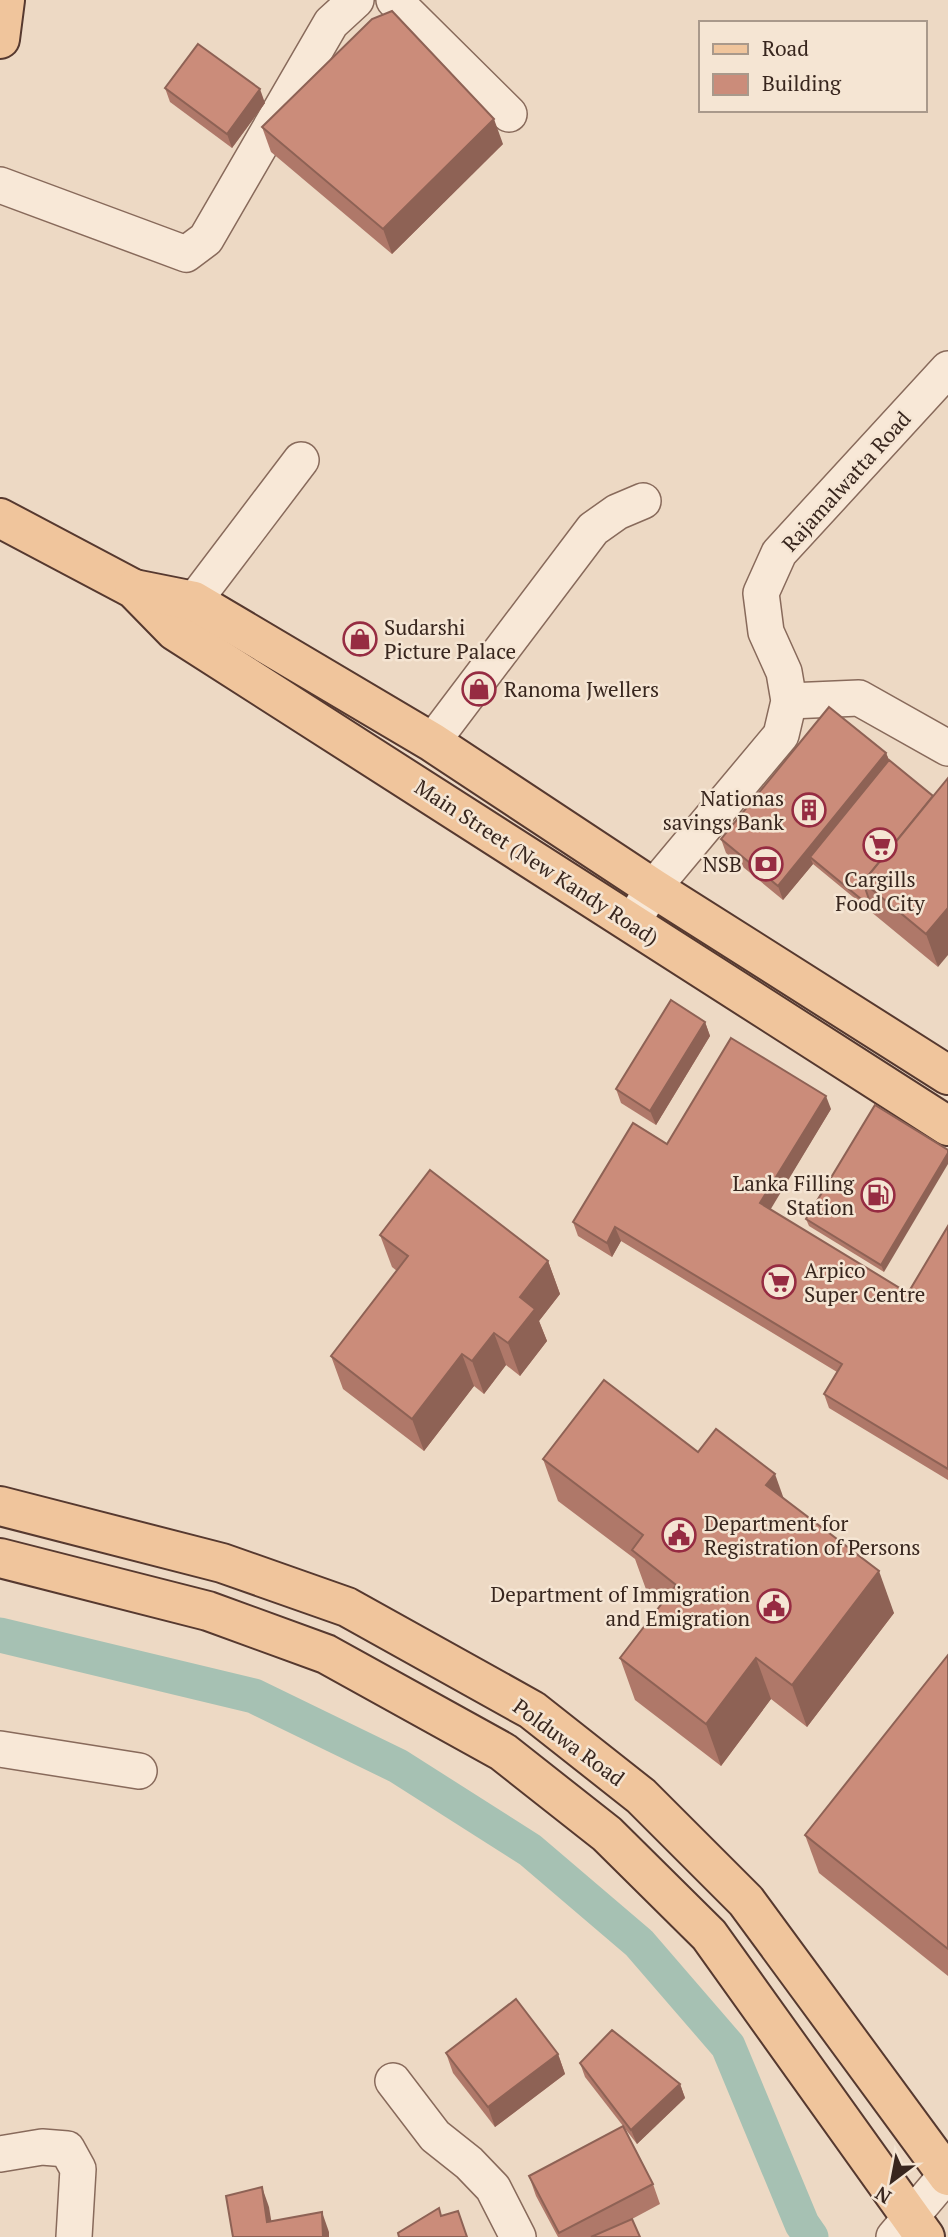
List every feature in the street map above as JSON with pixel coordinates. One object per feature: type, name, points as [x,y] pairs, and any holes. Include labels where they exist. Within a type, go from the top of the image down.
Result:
[{"type":"main road","points":[[0,39],[5,0]]},
{"type":"main road","name":"Main Street (New Kandy Road)","points":[[3,516],[134,589],[176,631],[948,1126]]},
{"type":"main road","name":"Main Street (New Kandy Road)","points":[[134,589],[194,601],[432,742],[653,888],[946,1069]]},
{"type":"main road","name":"Polduwa Road","points":[[0,1506],[222,1563],[347,1607],[532,1710],[641,1796],[746,1901],[948,2175]]},
{"type":"main road","points":[[0,1558],[208,1611],[326,1654],[503,1752],[607,1834],[709,1935],[910,2230]]},
{"type":"street","points":[[0,185],[186,254],[206,239],[331,23],[356,0]]},
{"type":"street","points":[[394,0],[509,114]]},
{"type":"street","name":"Rajamalwatta Road","points":[[632,923],[653,888],[781,735],[789,701],[784,672],[766,632],[761,593],[779,553],[948,369]]},
{"type":"street","points":[[194,601],[301,460]]},
{"type":"street","points":[[432,742],[593,529],[617,512],[643,501]]},
{"type":"street","points":[[789,701],[859,698],[948,748]]},
{"type":"street","points":[[0,1749],[139,1771]]},
{"type":"street","points":[[393,2081],[435,2136],[469,2163],[493,2188],[519,2237]]},
{"type":"street","points":[[0,2154],[42,2147],[67,2148],[78,2169],[74,2237]]},
{"type":"street","points":[[910,2230],[948,2175]]},
{"type":"building","points":[[392,11],[494,119],[383,229],[262,127],[372,19]]},
{"type":"building","points":[[198,44],[260,89],[227,134],[165,88]]},
{"type":"building","name":"Nationas savings Bank","points":[[829,707],[886,753],[778,886],[721,839]]},
{"type":"building","name":"Cargills Food City","points":[[889,760],[933,796],[863,882],[872,908],[810,857]]},
{"type":"building","points":[[948,778],[948,908],[926,934],[863,882]]},
{"type":"building","points":[[671,1000],[705,1022],[650,1111],[616,1089]]},
{"type":"building","name":"Arpico Super Centre","points":[[731,1038],[826,1096],[760,1203],[908,1293],[948,1226],[948,1469],[824,1394],[842,1364],[615,1227],[607,1243],[573,1222],[633,1123],[667,1144]]},
{"type":"building","name":"Lanka Filling Station","points":[[875,1105],[948,1150],[881,1265],[806,1219]]},
{"type":"building","points":[[430,1170],[548,1261],[520,1297],[535,1309],[508,1343],[494,1333],[472,1361],[462,1354],[412,1419],[331,1356],[408,1256],[380,1235]]},
{"type":"building","points":[[604,1380],[698,1452],[716,1429],[775,1474],[766,1485],[879,1571],[792,1685],[756,1658],[706,1724],[620,1658],[676,1585],[632,1550],[643,1535],[543,1459]]},
{"type":"building","points":[[948,1655],[948,1949],[805,1835]]},
{"type":"building","points":[[516,1999],[558,2054],[488,2107],[446,2053]]},
{"type":"building","points":[[612,2030],[680,2084],[631,2130],[580,2063]]},
{"type":"building","points":[[623,2126],[653,2184],[559,2233],[529,2176]]},
{"type":"building","points":[[262,2187],[267,2222],[322,2212],[323,2237],[233,2237],[226,2196]]},
{"type":"building","points":[[439,2208],[441,2216],[458,2211],[467,2237],[399,2237],[398,2233]]},
{"type":"building","points":[[632,2219],[640,2237],[591,2237]]},
{"type":"waterway","points":[[0,1635],[254,1696],[398,1766],[530,1850],[639,1943],[728,2046],[802,2224],[811,2237]]},
{"type":"place","name":"Sudarshi Picture Palace","points":[[360,639]]},
{"type":"place","name":"Ranoma Jwellers","points":[[479,689]]},
{"type":"place","name":"Nationas savings Bank","points":[[809,810]]},
{"type":"place","name":"Cargills Food City","points":[[880,845]]},
{"type":"place","name":"NSB","points":[[766,864]]},
{"type":"place","name":"Lanka Filling Station","points":[[878,1195]]},
{"type":"place","name":"Arpico Super Centre","points":[[779,1282]]},
{"type":"place","name":"Department for Registration of Persons","points":[[679,1535]]},
{"type":"place","name":"Department of Immigration and Emigration","points":[[774,1606]]}]
